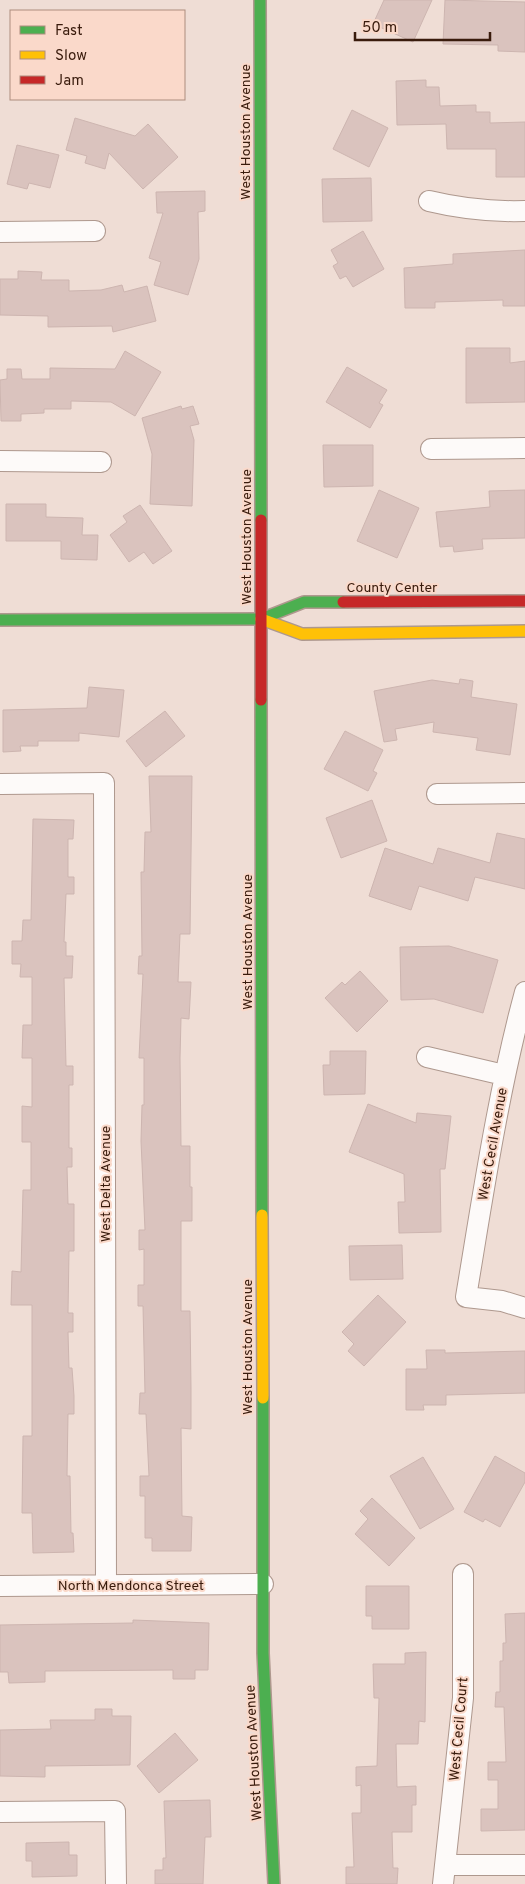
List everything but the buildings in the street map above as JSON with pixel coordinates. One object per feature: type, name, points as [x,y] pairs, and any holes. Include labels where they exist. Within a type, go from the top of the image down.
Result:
[{"type":"main road","name":"West Houston Avenue","points":[[260,0],[263,1584],[264,1704],[274,1884]]},
{"type":"main road","name":"County Center","points":[[261,619],[304,602],[525,601]]},
{"type":"main road","name":"County Center","points":[[0,620],[261,619],[302,634],[525,631]]},
{"type":"street","points":[[429,201],[492,212],[525,211]]},
{"type":"street","points":[[0,232],[95,231]]},
{"type":"street","points":[[431,449],[525,448]]},
{"type":"street","points":[[0,461],[100,462]]},
{"type":"street","name":"West Delta Avenue","points":[[0,784],[104,783],[106,1585]]},
{"type":"street","points":[[437,794],[525,794]]},
{"type":"street","name":"West Cecil Avenue","points":[[525,992],[504,1075],[488,1154],[466,1297],[502,1302],[525,1308]]},
{"type":"street","points":[[427,1057],[504,1075]]},
{"type":"street","name":"West Cecil Court","points":[[444,1875],[463,1698],[463,1574]]},
{"type":"street","name":"North Mendonca Street","points":[[0,1586],[263,1584]]},
{"type":"street","points":[[0,1812],[116,1811],[116,1884]]},
{"type":"street","points":[[444,1875],[525,1865]]},
{"type":"traffic: fast","points":[[260,0],[261,520]]},
{"type":"traffic: fast","points":[[0,620],[261,619],[304,602],[343,602]]},
{"type":"traffic: fast","points":[[261,700],[262,1215]]},
{"type":"traffic: fast","points":[[263,1398],[263,1653],[274,1884]]},
{"type":"traffic: slow","points":[[261,619],[302,634],[525,631]]},
{"type":"traffic: slow","points":[[262,1215],[263,1398]]},
{"type":"traffic: jam","points":[[261,520],[261,700]]},
{"type":"traffic: jam","points":[[343,602],[525,601]]}]
